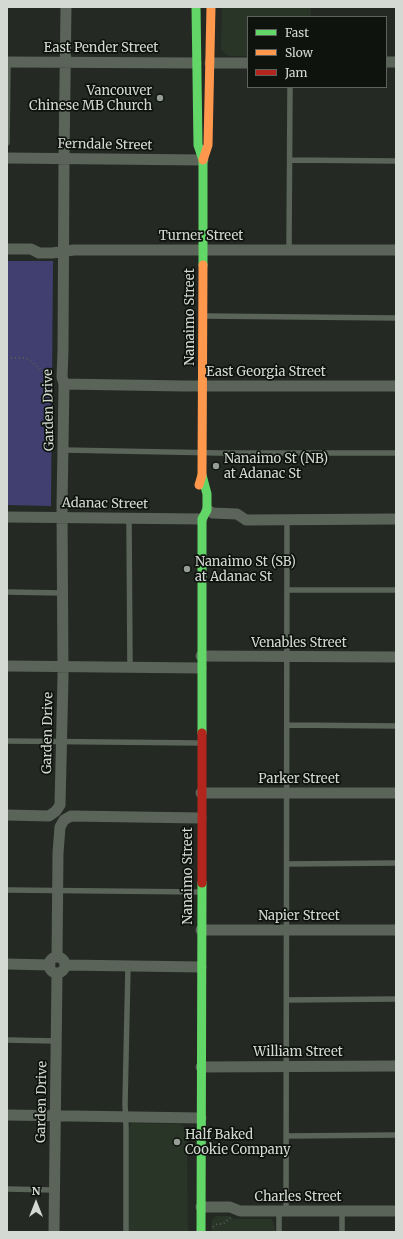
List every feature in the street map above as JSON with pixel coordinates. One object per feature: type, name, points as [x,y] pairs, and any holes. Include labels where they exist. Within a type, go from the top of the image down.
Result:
[{"type":"main road","name":"Nanaimo Street","points":[[196,7],[198,145],[203,160],[204,250],[202,475],[197,494]]},
{"type":"main road","name":"Nanaimo Street","points":[[203,160],[208,145],[211,7]]},
{"type":"main road","name":"Nanaimo Street","points":[[201,1232],[202,513],[207,494],[202,475]]},
{"type":"street","name":"Garden Drive","points":[[7,815],[49,816],[56,811],[60,805],[63,667],[62,518],[64,384],[62,377],[66,7]]},
{"type":"street","name":"East Pender Street","points":[[7,62],[196,63]]},
{"type":"street","points":[[210,63],[247,63]]},
{"type":"street","name":"Ferndale Street","points":[[7,158],[203,160]]},
{"type":"street","name":"Turner Street","points":[[7,249],[31,249],[39,253],[74,250],[396,250]]},
{"type":"street","name":"East Georgia Street","points":[[64,384],[396,386]]},
{"type":"street","name":"Adanac Street","points":[[7,517],[129,518],[213,513],[237,514],[246,520],[396,519]]},
{"type":"street","name":"Venables Street","points":[[201,656],[396,657]]},
{"type":"street","points":[[7,666],[201,668]]},
{"type":"street","name":"Parker Street","points":[[201,793],[396,793]]},
{"type":"street","name":"Garden Drive","points":[[54,1232],[60,826],[64,820],[71,816],[201,818]]},
{"type":"street","name":"Napier Street","points":[[201,930],[396,930]]},
{"type":"street","points":[[7,964],[201,967]]},
{"type":"street","name":"William Street","points":[[201,1067],[396,1066]]},
{"type":"street","points":[[7,1115],[201,1118]]},
{"type":"street","name":"Charles Street","points":[[201,1207],[230,1207],[240,1210],[396,1212]]},
{"type":"lane","points":[[7,62],[7,143]]},
{"type":"lane","points":[[288,250],[290,88]]},
{"type":"lane","points":[[290,160],[396,161]]},
{"type":"lane","points":[[203,316],[396,318]]},
{"type":"lane","points":[[63,450],[299,454],[396,453]]},
{"type":"lane","points":[[129,518],[130,668]]},
{"type":"lane","points":[[279,1232],[283,1211],[287,1136],[287,520]]},
{"type":"lane","points":[[288,590],[396,590]]},
{"type":"lane","points":[[7,592],[63,592]]},
{"type":"lane","points":[[287,725],[396,726]]},
{"type":"lane","points":[[7,741],[202,743]]},
{"type":"lane","points":[[287,864],[396,863]]},
{"type":"lane","points":[[7,890],[201,892]]},
{"type":"lane","points":[[126,1232],[125,1104],[128,966]]},
{"type":"lane","points":[[287,1000],[396,999]]},
{"type":"lane","points":[[7,1040],[56,1041]]},
{"type":"lane","points":[[287,1136],[396,1135]]},
{"type":"lane","points":[[7,1189],[54,1190]]},
{"type":"lane","points":[[342,1211],[342,1232]]},
{"type":"path","points":[[7,358],[25,358],[44,372],[59,372]]},
{"type":"path","points":[[213,1232],[213,1227],[215,1225],[225,1223],[240,1210]]},
{"type":"shaded area","points":[[222,7],[311,7],[311,16],[247,16],[247,56],[229,56],[221,49]]},
{"type":"shaded area","points":[[7,261],[53,261],[51,506],[7,505]]},
{"type":"shaded area","points":[[131,1123],[180,1124],[186,1128],[188,1232],[129,1232],[129,1129]]},
{"type":"shaded area","points":[[216,1216],[229,1216],[234,1219],[272,1219],[276,1232],[211,1232],[212,1220]]},
{"type":"traffic: fast","points":[[196,7],[198,145],[203,160],[203,265]]},
{"type":"traffic: fast","points":[[202,475],[207,494],[207,510],[202,519],[202,733]]},
{"type":"traffic: fast","points":[[201,1232],[202,883]]},
{"type":"traffic: slow","points":[[203,160],[208,145],[211,7]]},
{"type":"traffic: slow","points":[[199,485],[202,475],[203,265]]},
{"type":"traffic: jam","points":[[202,733],[202,883]]},
{"type":"place","name":"Vancouver Chinese MB Church","points":[[160,98]]},
{"type":"place","name":"Nanaimo St (NB) at Adanac St","points":[[216,466]]},
{"type":"place","name":"Nanaimo St (SB) at Adanac St","points":[[187,569]]},
{"type":"place","name":"Half Baked Cookie Company","points":[[177,1142]]}]
